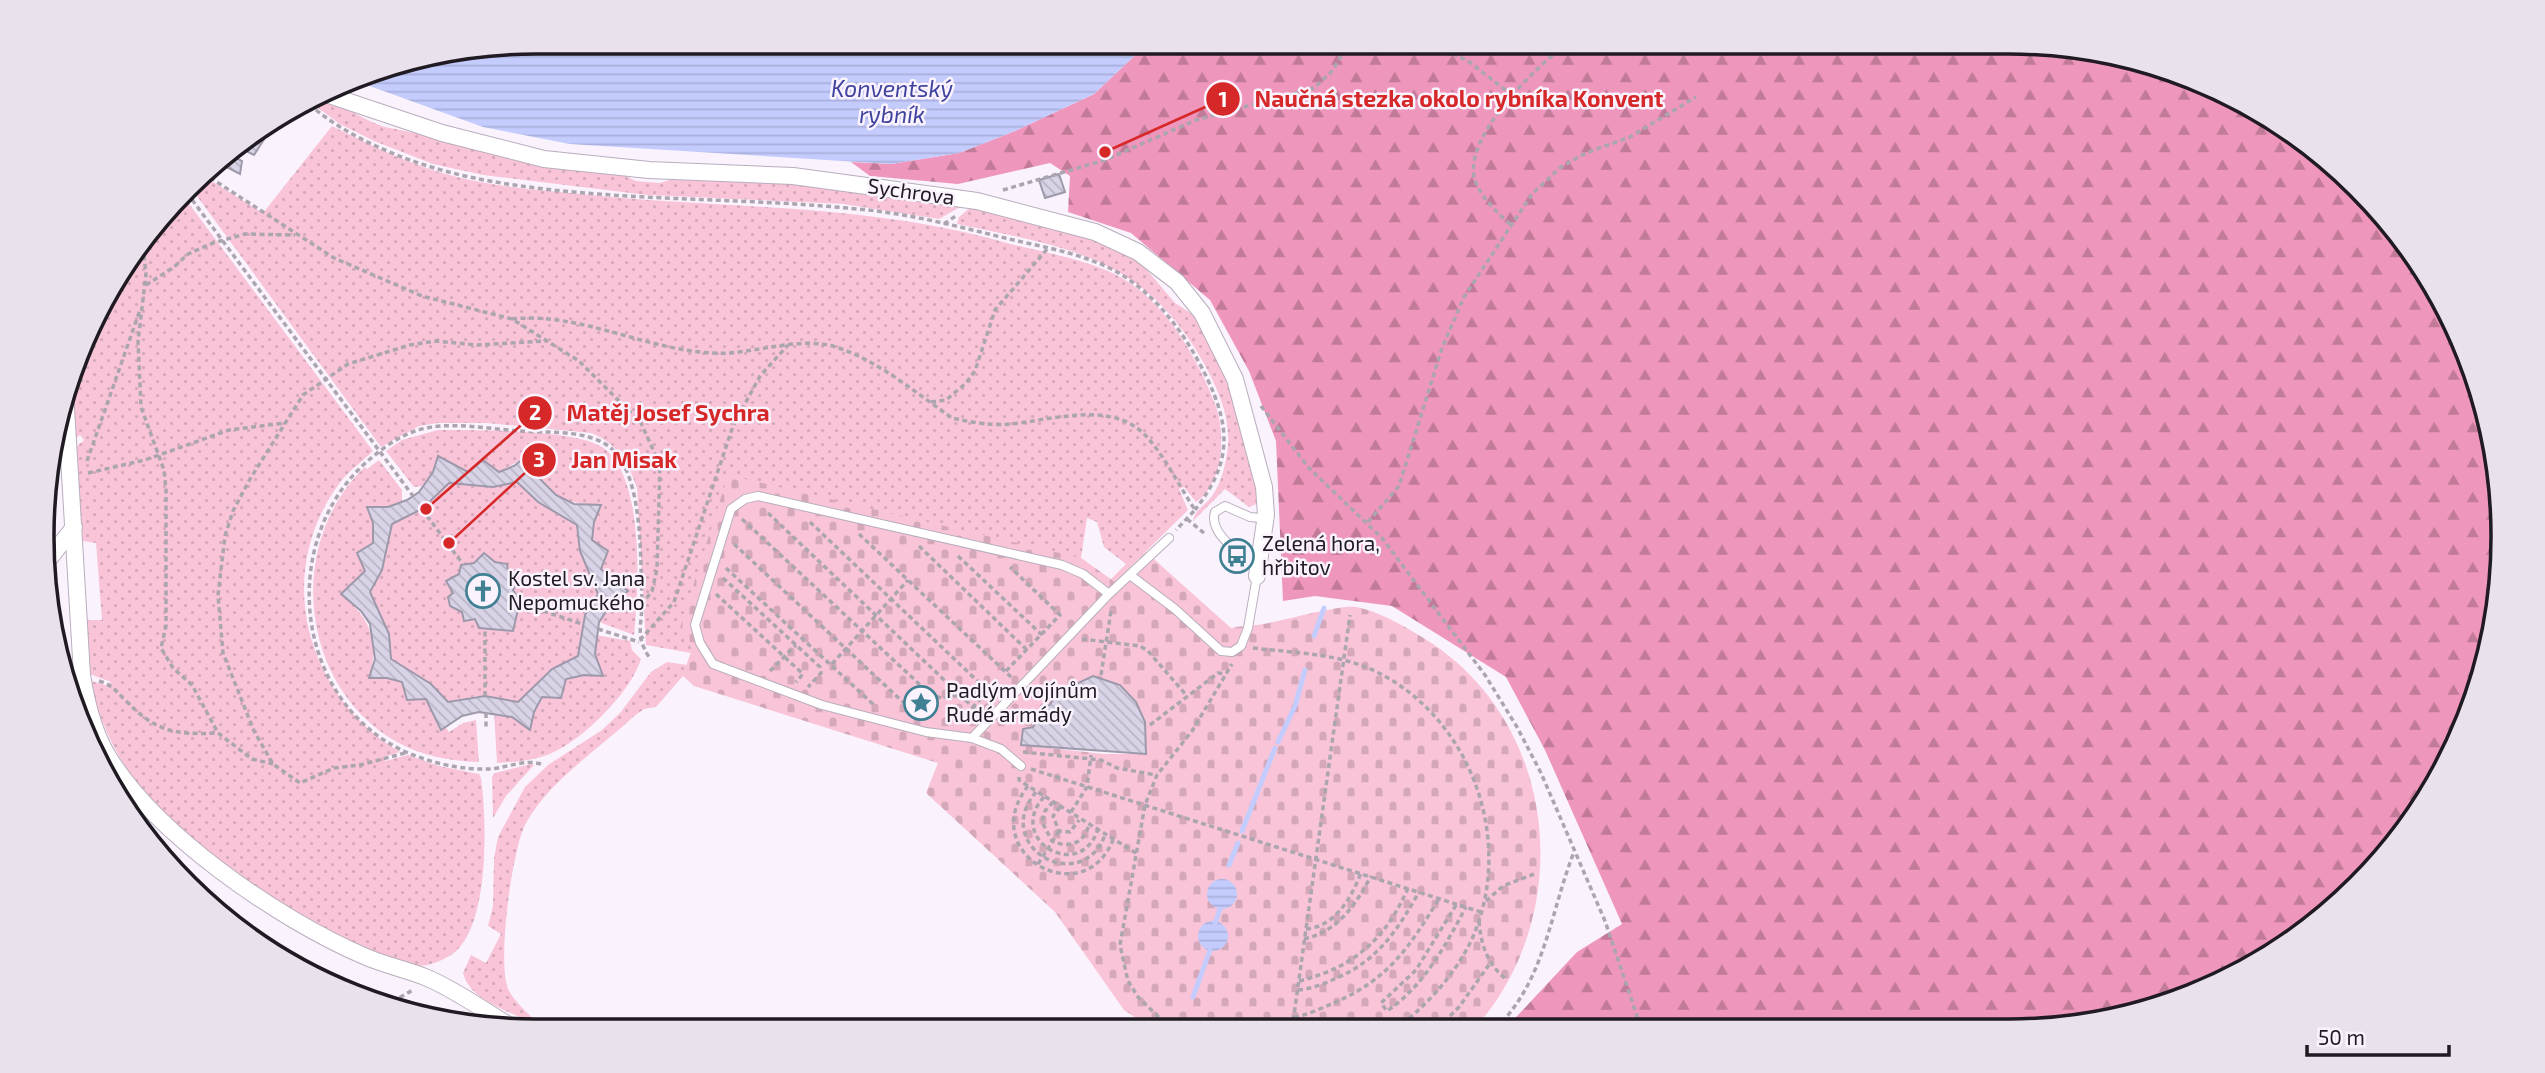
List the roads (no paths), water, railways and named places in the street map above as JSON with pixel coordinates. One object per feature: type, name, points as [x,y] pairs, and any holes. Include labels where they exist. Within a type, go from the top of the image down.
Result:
[{"type":"street","name":"Sychrova","points":[[337,98],[442,133],[544,159],[649,170],[793,176],[977,201],[1095,232],[1138,252],[1177,282],[1202,313],[1235,379],[1264,487],[1266,515],[1257,576]]},
{"type":"street","points":[[67,427],[82,675],[86,698],[105,750],[143,803],[188,847],[310,929],[364,956],[425,977],[495,1017]]},
{"type":"street","points":[[54,552],[74,527]]},
{"type":"lane","points":[[1021,766],[1000,749],[972,738],[920,730],[890,722],[800,696],[713,664],[700,642],[695,625],[731,509],[758,496],[900,527],[1062,565],[1083,573],[1109,594]]},
{"type":"lane","points":[[1260,556],[1251,557],[1226,541],[1214,528],[1212,520],[1215,512],[1225,506],[1250,517],[1261,518],[1266,515]]},
{"type":"lane","points":[[972,738],[1109,594],[1169,538]]},
{"type":"lane","points":[[1130,575],[1175,610],[1221,652],[1232,652],[1241,646],[1257,576]]},
{"type":"water","name":"Konventský rybník","points":[[1136,54],[1094,94],[1015,131],[959,153],[891,164],[570,144],[483,127],[367,85],[442,64],[505,55]]},
{"type":"water","points":[[1222,879],[1233,883],[1237,894],[1233,905],[1222,909],[1211,905],[1207,894],[1211,883]]},
{"type":"water","points":[[1213,921],[1224,925],[1228,936],[1224,947],[1213,951],[1202,947],[1198,936],[1202,925]]},
{"type":"waterway","points":[[1314,636],[1324,608]]},
{"type":"waterway","points":[[1278,742],[1295,706],[1305,670]]},
{"type":"waterway","points":[[1242,831],[1275,748]]},
{"type":"waterway","points":[[1229,865],[1238,843]]},
{"type":"waterway","points":[[1215,923],[1220,909]]},
{"type":"waterway","points":[[1193,997],[1210,950]]},
{"type":"place","name":"Naučná stezka okolo rybníka Konvent","points":[[1105,152]]},
{"type":"place","name":"Matěj Josef Sychra","points":[[426,509]]},
{"type":"place","name":"Jan Misak","points":[[449,543]]},
{"type":"place","name":"Zelená hora, hřbitov","points":[[1237,556]]},
{"type":"place","name":"Kostel sv. Jana Nepomuckého","points":[[483,591]]},
{"type":"place","name":"Padlým vojínům Rudé armády","points":[[921,703]]}]
